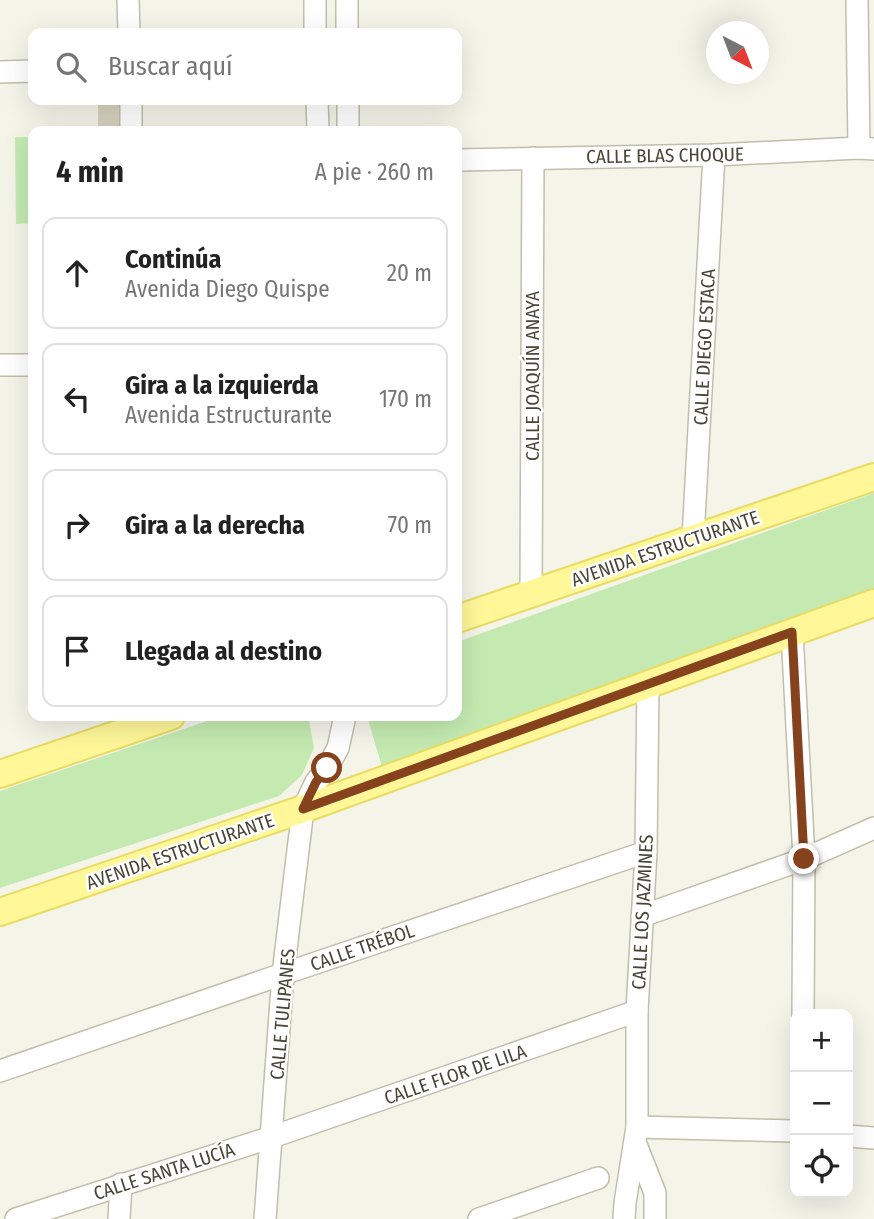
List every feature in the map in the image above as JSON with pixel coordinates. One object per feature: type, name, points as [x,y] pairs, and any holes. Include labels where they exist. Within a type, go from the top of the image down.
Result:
[{"type":"main road","name":"AVENIDA ESTRUCTURANTE","points":[[462,617],[874,477]]},
{"type":"main road","name":"AVENIDA ESTRUCTURANTE","points":[[0,912],[303,809],[874,603]]},
{"type":"main road","points":[[0,774],[137,722]]},
{"type":"street","points":[[128,0],[129,28]]},
{"type":"street","points":[[315,0],[316,28]]},
{"type":"street","points":[[347,0],[347,28]]},
{"type":"street","points":[[857,0],[867,148]]},
{"type":"street","points":[[0,72],[28,71]]},
{"type":"street","points":[[131,105],[131,126]]},
{"type":"street","points":[[317,105],[318,126]]},
{"type":"street","points":[[348,105],[348,126]]},
{"type":"street","name":"CALLE BLAS CHOQUE","points":[[462,160],[714,155],[867,148]]},
{"type":"street","name":"CALLE DIEGO ESTACA","points":[[694,538],[714,155]]},
{"type":"street","name":"CALLE JOAQUÍN ANAYA","points":[[531,594],[533,158]]},
{"type":"street","points":[[0,365],[28,365]]},
{"type":"street","points":[[792,632],[804,859],[803,1009]]},
{"type":"street","name":"CALLE LOS JAZMINES","points":[[624,1219],[636,1134],[637,1011],[646,852],[648,684]]},
{"type":"street","points":[[303,809],[316,782],[338,748],[344,721]]},
{"type":"street","name":"CALLE TULIPANES","points":[[265,1219],[284,974],[303,809]]},
{"type":"street","points":[[642,916],[804,859],[874,828]]},
{"type":"street","name":"CALLE TRÉBOL","points":[[0,1071],[646,852]]},
{"type":"street","name":"CALLE FLOR DE LILA","points":[[272,1136],[637,1011]]},
{"type":"street","points":[[636,1134],[790,1131]]},
{"type":"street","name":"CALLE LOS JAZMINES","points":[[636,1134],[654,1193],[655,1219]]},
{"type":"street","name":"CALLE SANTA LUCÍA","points":[[16,1219],[272,1136]]},
{"type":"street","points":[[853,1136],[874,1138]]},
{"type":"street","points":[[479,1219],[598,1178]]},
{"type":"street","points":[[119,1219],[121,1184]]},
{"type":"green space","points":[[15,137],[28,137],[28,223],[16,224]]},
{"type":"green space","points":[[874,493],[874,591],[382,767],[368,721],[462,721],[462,640]]},
{"type":"green space","points":[[207,721],[309,721],[314,748],[302,775],[279,796],[0,888],[0,791]]},
{"type":"building","points":[[98,105],[124,105],[123,126],[98,126]]},
{"type":"route","points":[[327,768],[316,782],[303,809],[792,632],[804,859]]}]
